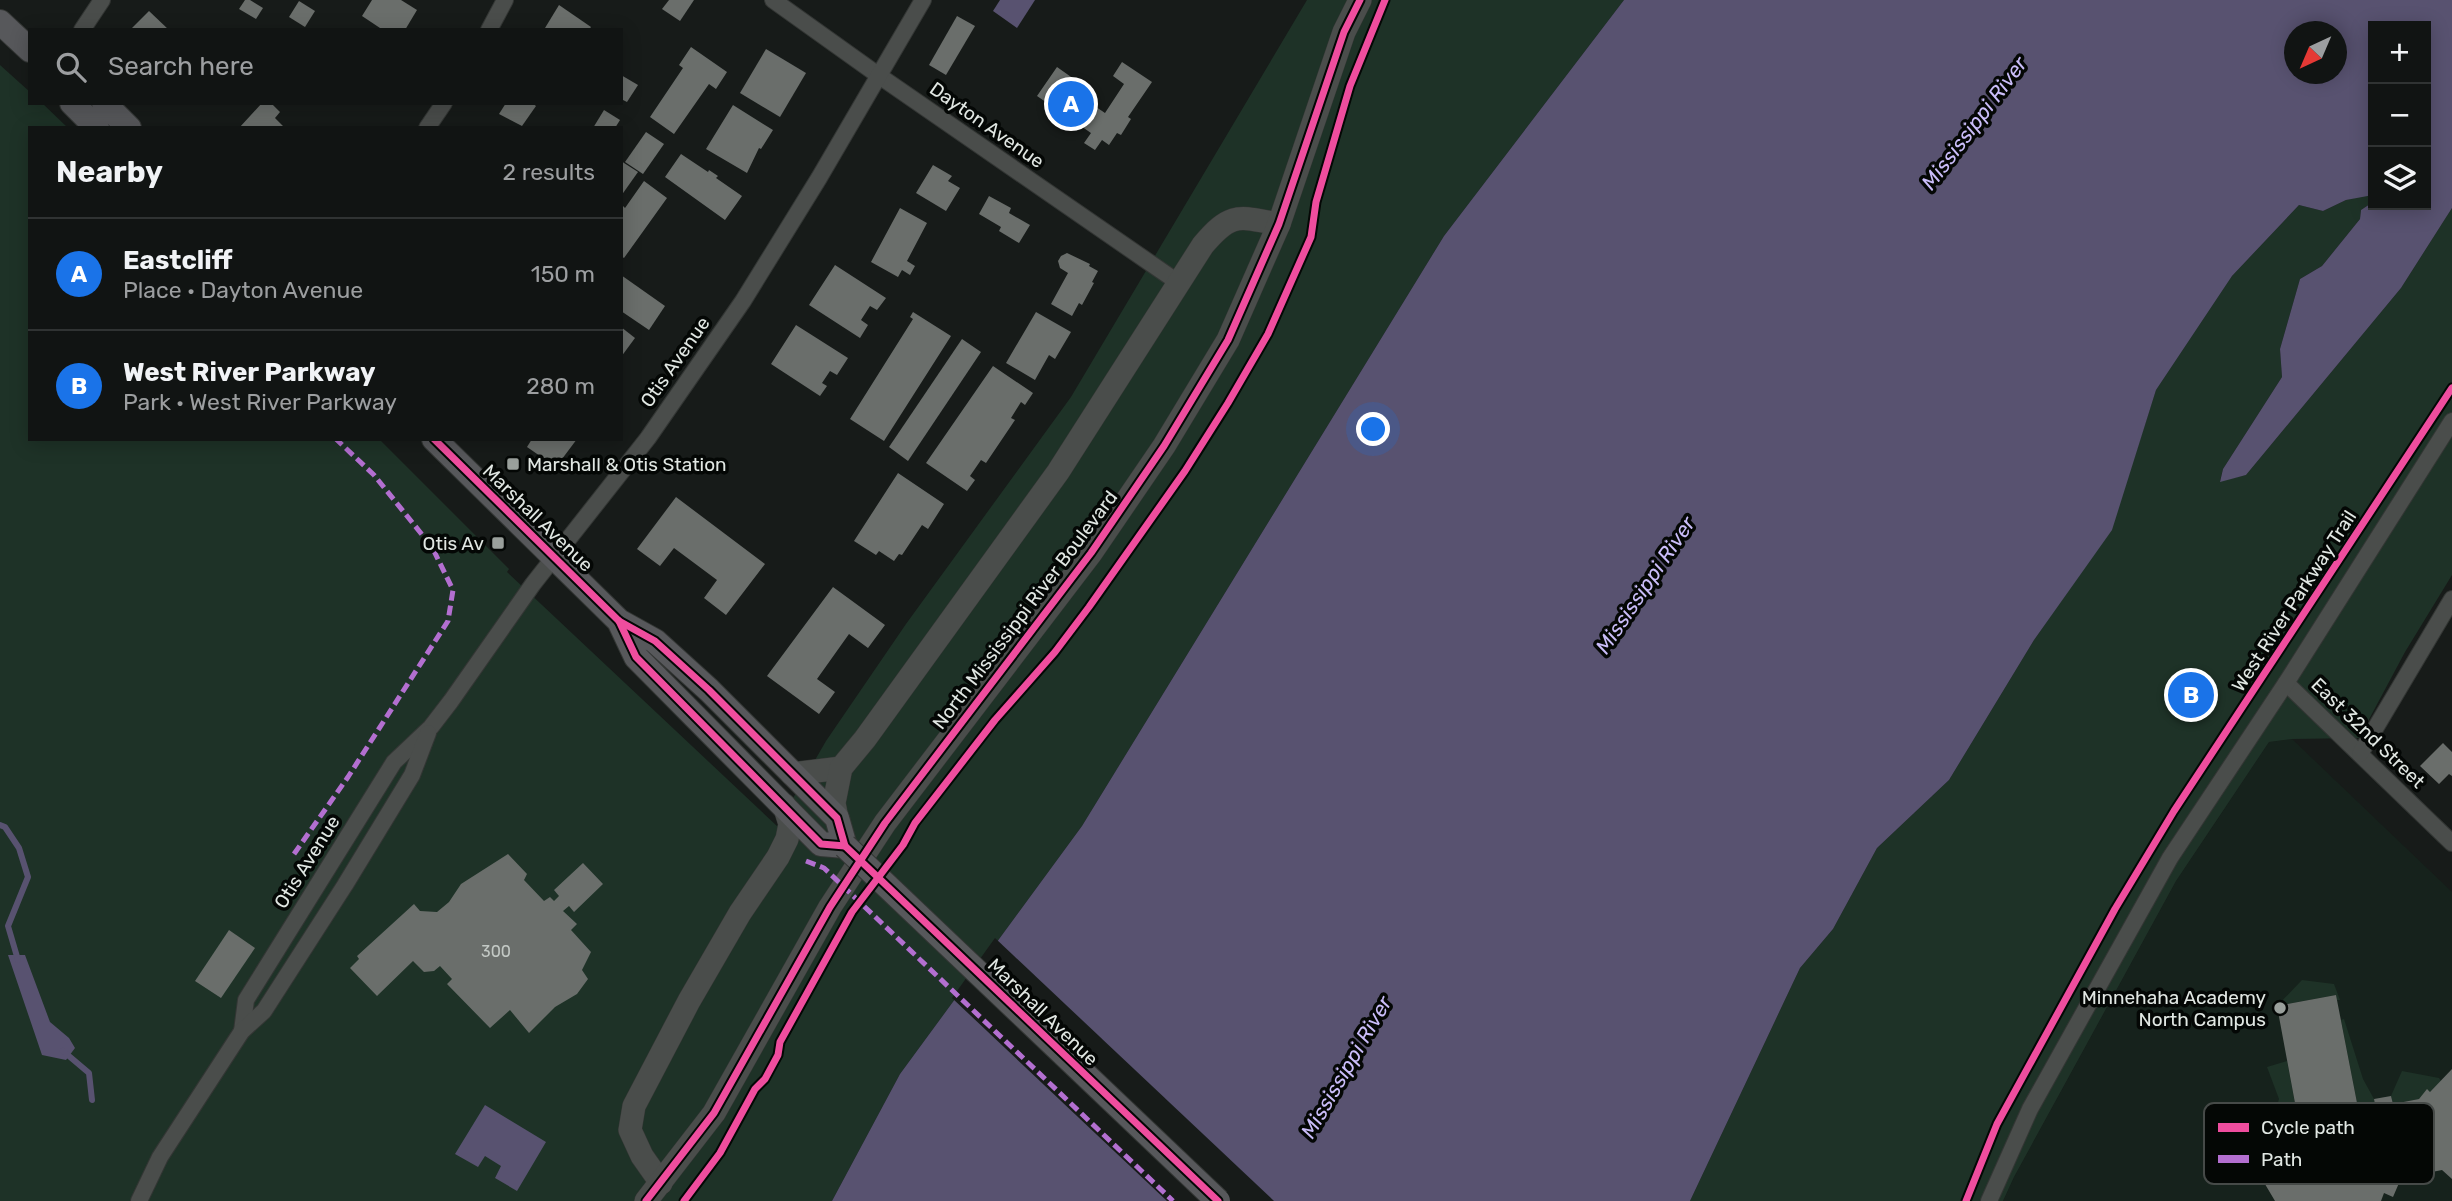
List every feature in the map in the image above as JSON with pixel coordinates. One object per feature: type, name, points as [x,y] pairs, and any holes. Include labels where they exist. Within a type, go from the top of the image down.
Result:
[{"type":"main road","points":[[0,22],[28,48]]},
{"type":"main road","points":[[74,105],[95,126]]},
{"type":"main road","points":[[106,105],[127,126]]},
{"type":"main road","name":"Marshall Avenue","points":[[436,441],[619,621],[655,641],[709,690],[837,818],[833,845]]},
{"type":"main road","name":"Marshall Avenue","points":[[619,621],[636,657],[785,805],[833,845],[1218,1201]]},
{"type":"street","points":[[83,28],[102,0]]},
{"type":"street","points":[[490,28],[505,0]]},
{"type":"street","name":"Dayton Avenue","points":[[774,0],[877,75],[1179,283]]},
{"type":"street","name":"Otis Avenue","points":[[243,1031],[246,1000],[394,762],[430,727],[555,556],[648,438],[743,301],[820,178],[877,75],[923,0]]},
{"type":"street","name":"North Mississippi River Boulevard","points":[[653,1192],[714,1113],[831,907],[885,823],[1091,554],[1164,446],[1228,340],[1279,224],[1344,32],[1360,0]]},
{"type":"street","points":[[428,126],[443,105]]},
{"type":"street","points":[[837,818],[834,803],[841,768],[873,729],[1058,472],[1203,245],[1220,225],[1230,219],[1243,218],[1279,224]]},
{"type":"street","points":[[1989,1201],[2030,1109],[2170,858],[2286,683],[2452,421]]},
{"type":"street","points":[[2360,754],[2452,599]]},
{"type":"street","name":"East 32nd Street","points":[[2286,683],[2452,843]]},
{"type":"street","name":"Otis Avenue","points":[[139,1201],[160,1157],[243,1031],[264,1012],[345,885],[412,775],[430,727]]},
{"type":"street","points":[[792,774],[841,768]]},
{"type":"street","points":[[653,1192],[642,1156],[630,1130],[634,1106],[740,913],[778,857],[787,839],[790,824],[785,805]]},
{"type":"street","points":[[778,857],[833,845]]},
{"type":"shaded area","name":"Minnehaha Academy North Campus","points":[[2292,739],[2452,892],[2452,1201],[2003,1201],[2176,881],[2269,742]]},
{"type":"green space","points":[[1307,0],[1624,0],[1444,236],[1082,826],[900,1074],[832,1201],[0,1201],[0,65],[28,90],[28,105],[44,105],[66,126],[28,126],[28,441],[381,441],[509,569],[507,572],[777,826],[826,741],[906,624],[1071,397]]},
{"type":"green space","points":[[2368,195],[2368,205],[2361,210],[2360,219],[2322,266],[2300,279],[2280,349],[2282,377],[2223,469],[2220,481],[2246,475],[2401,288],[2452,208],[2452,575],[2405,652],[2359,738],[2269,742],[2176,881],[2003,1201],[1690,1201],[1800,968],[1833,929],[1877,848],[1949,780],[2034,640],[2111,530],[2156,390],[2232,276],[2299,205],[2323,211],[2346,200]]},
{"type":"green space","points":[[2302,980],[2334,984],[2340,1000],[2337,1000],[2336,995],[2277,1006]]},
{"type":"green space","points":[[2344,1019],[2363,1079],[2375,1103],[2357,1103],[2341,1020]]},
{"type":"green space","points":[[2287,1061],[2295,1103],[2278,1103],[2279,1099],[2267,1067]]},
{"type":"green space","points":[[2402,1071],[2439,1078],[2441,1081],[2419,1099],[2393,1103],[2391,1096]]},
{"type":"water","points":[[1000,0],[1035,0],[1017,28],[993,11]]},
{"type":"water","name":"Mississippi River","points":[[1624,0],[2452,0],[2452,208],[2401,288],[2246,475],[2220,482],[2223,469],[2282,377],[2280,349],[2300,279],[2322,266],[2360,219],[2361,210],[2368,205],[2368,210],[2431,210],[2431,21],[2368,21],[2368,196],[2346,200],[2323,211],[2299,205],[2232,276],[2156,390],[2112,530],[2034,640],[1949,780],[1877,848],[1833,929],[1800,968],[1690,1201],[832,1201],[900,1074],[1082,826],[1444,236]]},
{"type":"water","points":[[8,955],[25,955],[50,1022],[69,1038],[75,1048],[66,1060],[42,1055]]},
{"type":"water","points":[[485,1105],[546,1142],[517,1191],[495,1178],[501,1166],[485,1156],[478,1167],[455,1154]]},
{"type":"pier","points":[[995,938],[1274,1201],[1167,1201],[952,998]]},
{"type":"building","points":[[245,0],[263,8],[256,19],[239,9]]},
{"type":"building","points":[[372,0],[401,0],[417,10],[406,28],[380,28],[362,16]]},
{"type":"building","points":[[669,0],[694,0],[680,21],[662,9]]},
{"type":"building","points":[[299,1],[315,11],[305,27],[289,17]]},
{"type":"building","points":[[559,5],[591,27],[590,28],[545,28]]},
{"type":"building","points":[[149,11],[167,28],[132,28]]},
{"type":"building","points":[[957,16],[975,26],[946,75],[929,65]]},
{"type":"building","points":[[691,47],[727,72],[716,89],[709,84],[674,134],[650,117],[683,68],[679,65]]},
{"type":"building","points":[[766,49],[806,73],[780,117],[740,93]]},
{"type":"building","points":[[1122,62],[1152,82],[1128,117],[1131,119],[1121,135],[1117,133],[1109,145],[1102,140],[1095,150],[1084,143],[1091,133],[1037,96],[1057,67],[1074,79],[1068,88],[1105,113],[1124,84],[1113,76]]},
{"type":"building","points":[[623,76],[638,85],[627,102],[623,100]]},
{"type":"building","points":[[260,105],[273,105],[280,112],[275,118],[283,126],[241,126]]},
{"type":"building","points":[[505,105],[536,106],[522,126],[499,114]]},
{"type":"building","points":[[733,105],[773,130],[761,149],[759,148],[747,173],[706,149]]},
{"type":"building","points":[[604,110],[620,120],[616,126],[594,126]]},
{"type":"building","points":[[646,132],[664,144],[643,174],[625,162]]},
{"type":"building","points":[[681,154],[718,176],[716,178],[742,196],[725,220],[665,177]]},
{"type":"building","points":[[623,162],[638,172],[623,193]]},
{"type":"building","points":[[933,165],[952,176],[948,181],[960,188],[946,211],[916,193]]},
{"type":"building","points":[[644,181],[667,198],[624,258],[623,206],[625,208]]},
{"type":"building","points":[[989,196],[1011,208],[1009,213],[1030,225],[1019,243],[999,231],[1001,227],[979,214]]},
{"type":"building","points":[[900,208],[927,223],[907,261],[915,266],[910,275],[902,270],[898,277],[871,262]]},
{"type":"building","points":[[1067,253],[1098,271],[1082,305],[1079,303],[1072,316],[1051,304],[1068,273],[1060,268],[1058,261]]},
{"type":"building","points":[[835,265],[886,298],[877,310],[870,306],[861,320],[868,325],[860,338],[809,305]]},
{"type":"building","points":[[623,276],[665,306],[649,330],[623,312]]},
{"type":"building","points":[[913,312],[951,336],[884,441],[850,419],[913,319],[910,317]]},
{"type":"building","points":[[1036,312],[1071,332],[1055,359],[1049,355],[1035,380],[1006,363]]},
{"type":"building","points":[[796,325],[848,358],[837,375],[830,371],[822,383],[827,386],[820,396],[771,364]]},
{"type":"building","points":[[623,329],[635,338],[623,354]]},
{"type":"building","points":[[962,339],[981,352],[908,461],[889,447]]},
{"type":"building","points":[[993,366],[1033,393],[1025,405],[1021,402],[1011,418],[1015,420],[986,463],[981,460],[970,476],[975,480],[967,491],[926,463]]},
{"type":"building","points":[[531,441],[576,441],[556,467],[527,447]]},
{"type":"building","points":[[898,473],[944,504],[928,529],[922,525],[902,555],[899,554],[894,561],[879,551],[876,555],[854,541]]},
{"type":"building","points":[[676,497],[765,564],[726,615],[704,598],[717,580],[674,548],[660,566],[637,549]]},
{"type":"building","points":[[833,587],[885,625],[868,648],[849,634],[817,679],[835,692],[819,714],[767,676]]},
{"type":"building","points":[[2443,743],[2452,752],[2452,776],[2449,774],[2439,784],[2420,766]]},
{"type":"building","points":[[508,854],[527,874],[524,880],[544,901],[550,897],[554,901],[559,896],[554,890],[583,863],[603,884],[574,912],[569,906],[563,911],[577,924],[571,930],[591,952],[582,970],[588,979],[577,994],[555,1007],[529,1033],[510,1010],[490,1028],[447,984],[452,979],[440,966],[434,971],[424,972],[413,961],[377,996],[350,968],[359,959],[357,956],[414,904],[420,911],[437,912],[449,902],[461,884]]},
{"type":"building","points":[[229,930],[255,948],[221,998],[195,981]]},
{"type":"building","points":[[2336,995],[2357,1103],[2295,1103],[2277,1006]]},
{"type":"building","points":[[2452,1069],[2452,1179],[2442,1170],[2434,1172],[2434,1103],[2398,1103],[2419,1099],[2427,1089],[2430,1092]]},
{"type":"building","points":[[2391,1096],[2393,1103],[2375,1103],[2374,1099]]},
{"type":"building","points":[[2265,1184],[2399,1184],[2393,1197],[2384,1193],[2381,1201],[2275,1201]]},
{"type":"waterway","points":[[0,825],[5,827],[19,848],[28,877],[8,926],[18,960]]},
{"type":"waterway","points":[[63,1051],[89,1073],[92,1100]]},
{"type":"marked path","points":[[294,854],[348,777],[448,621],[453,590],[432,547],[374,475],[338,441]]},
{"type":"marked path","points":[[806,861],[824,868],[1173,1201]]},
{"type":"cycle path","points":[[646,1201],[714,1113],[830,907],[885,823],[1091,553],[1164,446],[1228,340],[1279,224],[1344,32],[1360,0]]},
{"type":"cycle path","points":[[684,1201],[720,1153],[755,1089],[765,1079],[778,1055],[780,1042],[852,912],[903,845],[915,823],[995,720],[1055,652],[1089,607],[1185,471],[1228,403],[1268,334],[1311,237],[1316,202],[1350,86],[1385,0]]},
{"type":"cycle path","name":"West River Parkway Trail","points":[[1966,1201],[1997,1124],[2115,909],[2174,811],[2452,388]]},
{"type":"cycle path","points":[[436,441],[619,621],[655,641],[709,690],[837,818],[845,846],[1218,1201]]},
{"type":"cycle path","points":[[619,621],[636,657],[821,844],[845,846]]},
{"type":"place","name":"Eastcliff","points":[[1071,104]]},
{"type":"place","name":"Marshall & Otis Station","points":[[513,464]]},
{"type":"place","name":"Otis Av","points":[[498,543]]},
{"type":"place","name":"West River Parkway","points":[[2191,695]]},
{"type":"place","name":"Minnehaha Academy North Campus","points":[[2280,1008]]}]
